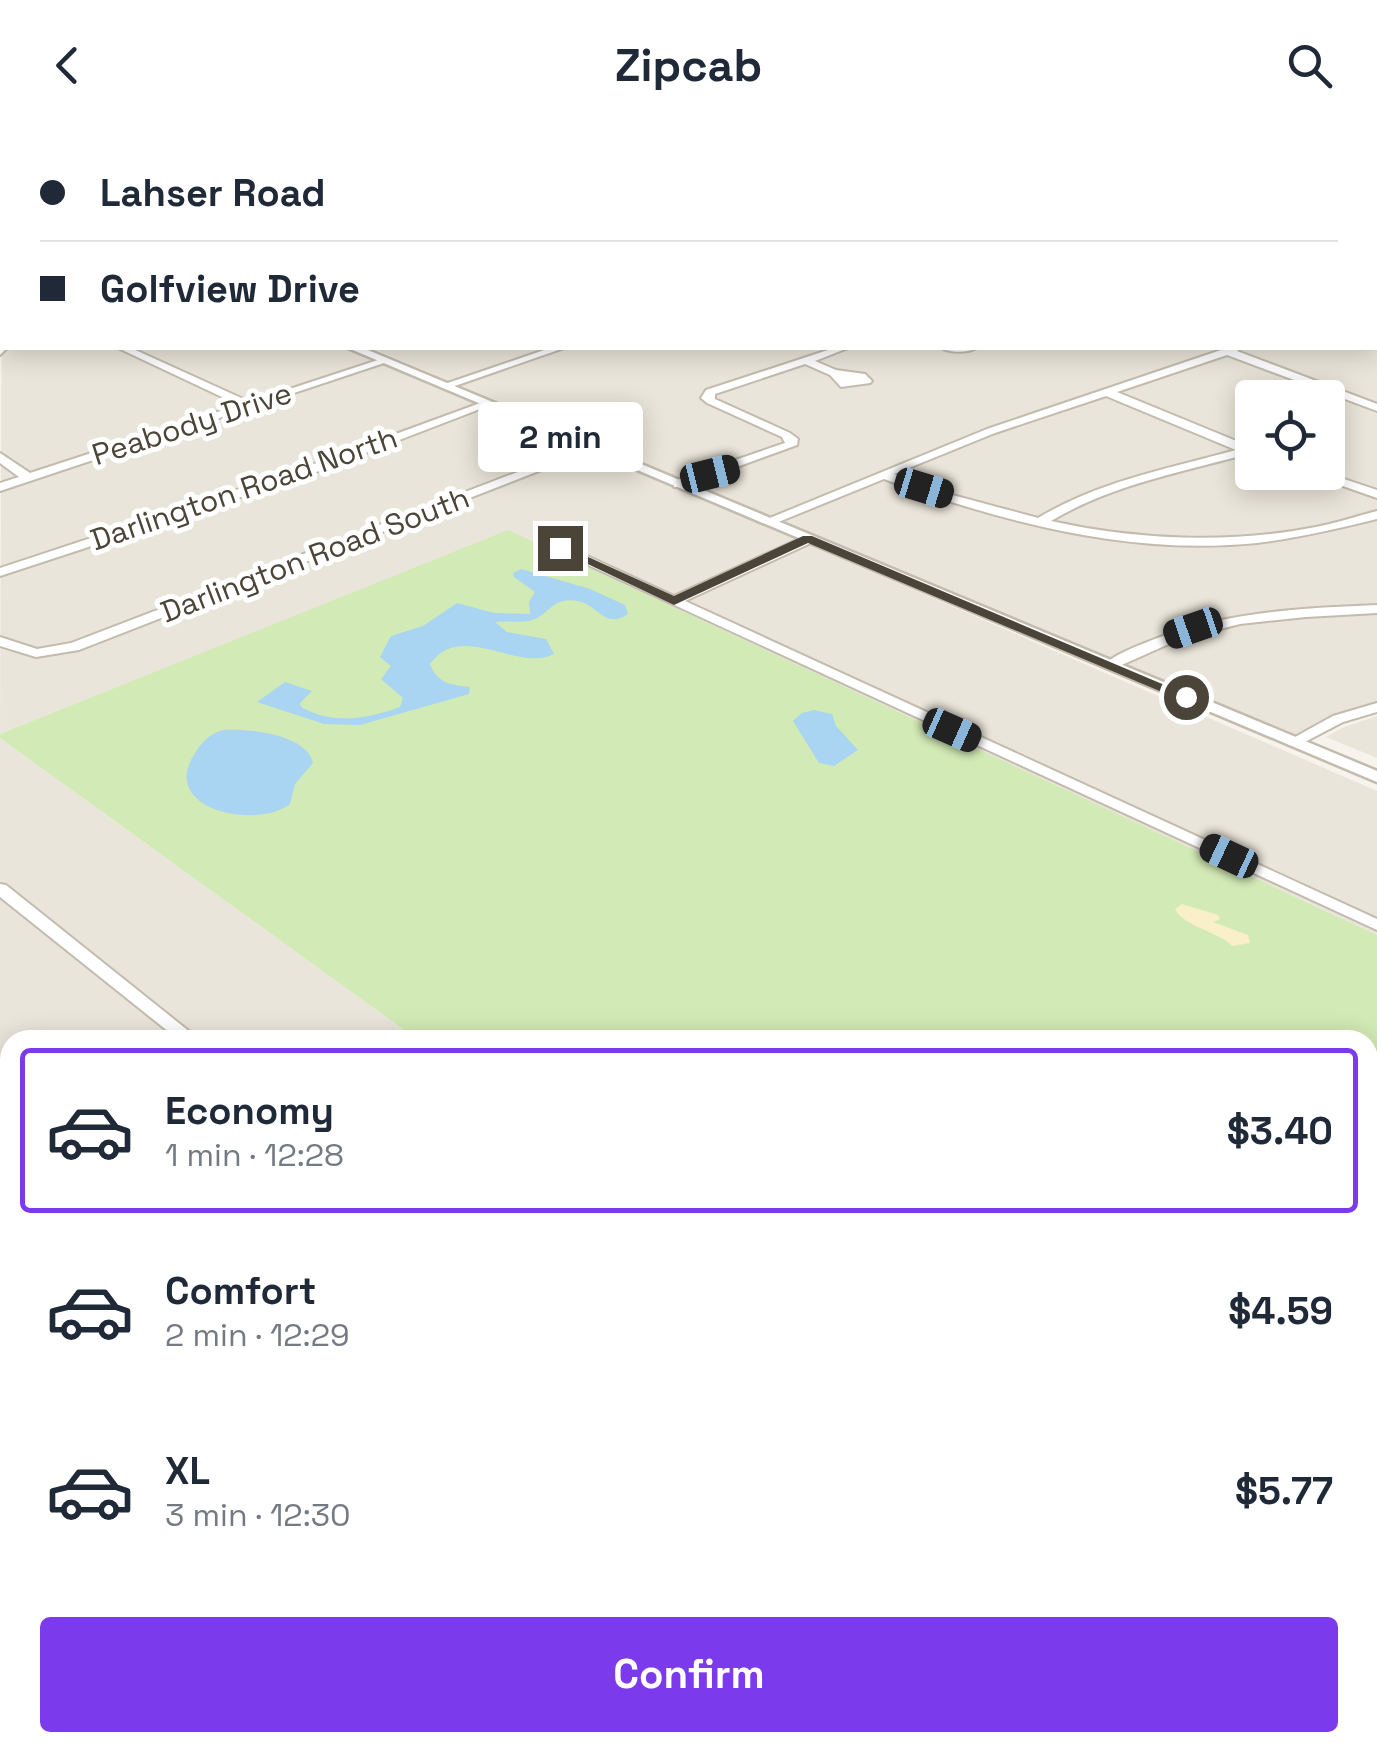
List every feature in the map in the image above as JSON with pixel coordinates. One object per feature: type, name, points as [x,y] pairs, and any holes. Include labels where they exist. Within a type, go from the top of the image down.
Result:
[{"type":"street","points":[[127,350],[248,405]]},
{"type":"street","points":[[359,350],[1377,777]]},
{"type":"street","points":[[445,386],[553,350]]},
{"type":"street","points":[[678,484],[791,446],[792,439],[786,435],[720,406],[707,394],[836,350]]},
{"type":"street","points":[[766,522],[1005,426],[1229,350]]},
{"type":"street","points":[[1234,350],[1377,408]]},
{"type":"street","points":[[804,360],[834,373]]},
{"type":"street","name":"Peabody Drive","points":[[0,487],[384,361]]},
{"type":"street","points":[[1107,392],[1235,445]]},
{"type":"street","name":"Darlington Road North","points":[[0,572],[307,471],[487,404]]},
{"type":"street","name":"Darlington Road South","points":[[0,641],[36,653],[85,643],[592,448]]},
{"type":"street","points":[[1042,521],[1078,500],[1126,481],[1235,455]]},
{"type":"street","points":[[0,458],[28,478]]},
{"type":"street","points":[[882,474],[1042,521],[1108,534],[1218,542],[1309,534],[1377,515]]},
{"type":"street","points":[[1345,484],[1377,494]]},
{"type":"street","points":[[674,601],[808,539]]},
{"type":"street","points":[[554,546],[1377,925]]},
{"type":"street","points":[[1110,665],[1168,636],[1212,623],[1270,615],[1377,609]]},
{"type":"street","points":[[1294,742],[1338,719],[1377,707]]},
{"type":"street","points":[[0,889],[177,1030]]},
{"type":"shaded area","points":[[2,350],[349,350],[652,476],[1377,791],[1377,935],[508,531],[0,734]]},
{"type":"shaded area","points":[[376,350],[1377,350],[1377,704],[1363,706],[1293,736]]},
{"type":"shaded area","points":[[1377,716],[1377,758],[1326,737],[1344,727]]},
{"type":"shaded area","points":[[0,738],[404,1030],[0,1030]]},
{"type":"green space","points":[[508,530],[1377,935],[1377,1030],[404,1030],[0,738],[0,734]]},
{"type":"sand","points":[[1182,904],[1218,915],[1220,919],[1213,922],[1248,935],[1250,943],[1232,946],[1193,925],[1175,909]]},
{"type":"water","points":[[521,569],[590,589],[625,605],[628,614],[607,618],[585,603],[570,600],[531,620],[495,622],[507,632],[546,639],[554,654],[523,657],[473,647],[443,652],[430,664],[433,671],[446,682],[470,687],[469,694],[360,725],[324,724],[257,702],[285,682],[312,691],[300,703],[301,707],[326,716],[362,717],[400,707],[403,698],[381,679],[391,666],[380,657],[391,636],[423,626],[457,603],[494,613],[530,614],[529,602],[535,592],[514,577],[513,573]]},
{"type":"water","points":[[814,710],[832,714],[836,726],[858,750],[834,766],[819,763],[793,721]]},
{"type":"water","points":[[223,730],[275,735],[300,745],[308,753],[313,763],[295,784],[290,804],[256,815],[217,810],[200,802],[190,790],[187,774],[203,743]]},
{"type":"route","points":[[560,548],[674,601],[808,539],[1186,697]]}]
